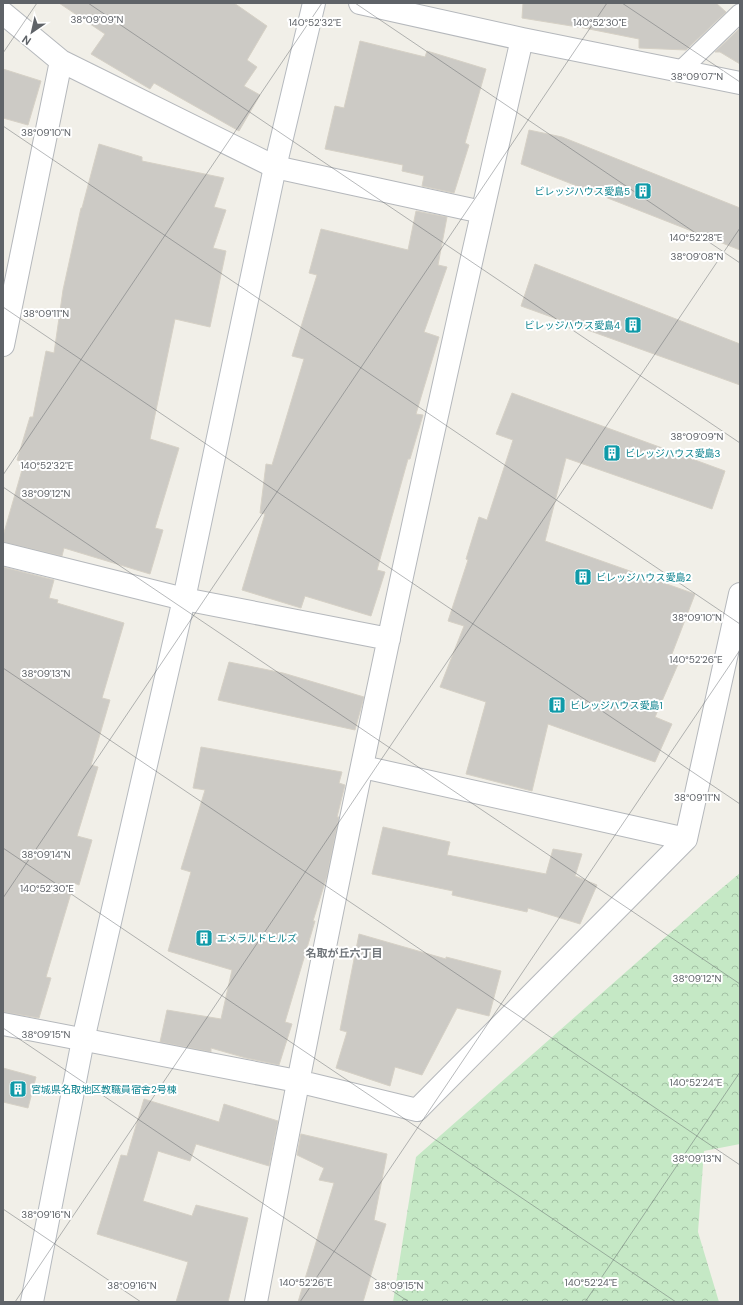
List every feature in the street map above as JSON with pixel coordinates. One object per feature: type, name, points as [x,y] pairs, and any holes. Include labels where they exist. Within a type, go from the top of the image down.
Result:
[{"type":"street","points":[[32,1302],[82,1040],[184,599],[275,167],[314,3]]},
{"type":"street","points":[[360,3],[522,39],[740,83]]},
{"type":"street","points":[[3,13],[61,61],[275,167],[482,212]]},
{"type":"street","points":[[256,1302],[297,1082],[389,639],[482,212],[522,39]]},
{"type":"street","points":[[3,345],[61,61]]},
{"type":"street","points":[[3,554],[184,599],[389,639]]},
{"type":"street","points":[[3,1024],[297,1082],[417,1110],[686,839],[740,594]]},
{"type":"street","points":[[363,767],[686,839]]},
{"type":"lane","points":[[681,70],[740,13]]},
{"type":"green space","points":[[740,873],[740,1144],[704,1151],[698,1232],[719,1302],[393,1302],[416,1157]]},
{"type":"building","points":[[59,3],[234,3],[267,26],[247,60],[257,67],[244,86],[260,95],[239,131],[154,83],[150,89],[91,54],[105,34]]},
{"type":"building","points":[[523,3],[716,3],[726,12],[686,50],[639,48],[639,39],[522,18]]},
{"type":"building","points":[[740,28],[740,64],[720,52],[715,52]]},
{"type":"building","points":[[360,41],[425,57],[427,51],[486,69],[465,143],[469,145],[454,193],[422,186],[424,176],[402,171],[403,165],[325,149],[335,106],[344,108]]},
{"type":"building","points":[[3,69],[41,81],[28,125],[3,118]]},
{"type":"building","name":"ビレッジハウス愛島5","points":[[529,130],[562,137],[740,208],[740,250],[521,164]]},
{"type":"building","points":[[99,144],[142,157],[142,161],[224,178],[214,207],[226,210],[213,248],[226,251],[210,327],[175,319],[150,439],[179,448],[155,528],[163,530],[150,574],[64,548],[62,556],[3,542],[3,536],[24,463],[17,460],[30,417],[33,417],[46,351],[54,353],[63,290],[81,208]]},
{"type":"building","points":[[416,211],[447,217],[438,265],[447,267],[424,332],[439,337],[416,414],[423,415],[410,459],[408,459],[377,570],[385,572],[371,616],[305,596],[301,608],[242,590],[265,514],[260,513],[266,464],[272,465],[304,359],[292,356],[317,275],[309,273],[321,229],[408,250]]},
{"type":"building","name":"ビレッジハウス愛島4","points":[[535,264],[740,344],[740,385],[521,306]]},
{"type":"building","points":[[512,393],[725,471],[712,509],[566,458],[545,541],[695,594],[670,659],[679,662],[655,717],[672,724],[655,762],[548,724],[532,791],[466,774],[486,702],[440,687],[464,626],[448,621],[468,560],[466,559],[479,517],[487,520],[513,440],[496,434]]},
{"type":"building","points":[[3,567],[54,580],[49,598],[58,600],[57,603],[124,623],[102,698],[110,700],[91,765],[98,767],[77,836],[92,840],[79,885],[74,883],[46,977],[51,978],[39,1018],[3,1012]]},
{"type":"building","points":[[229,662],[283,673],[364,697],[355,730],[218,700]]},
{"type":"building","points":[[201,747],[342,772],[339,783],[345,785],[337,817],[339,817],[327,876],[285,1022],[292,1024],[279,1065],[246,1058],[211,1048],[211,1052],[160,1042],[167,1010],[221,1019],[232,970],[168,951],[191,872],[181,869],[205,790],[193,788]]},
{"type":"building","points":[[383,827],[450,842],[447,855],[546,874],[553,849],[582,854],[575,876],[597,885],[580,924],[528,908],[527,912],[452,895],[453,891],[372,874]]},
{"type":"building","points":[[359,934],[446,959],[446,957],[501,971],[489,1016],[457,1008],[422,1075],[395,1067],[390,1086],[336,1068],[347,1032],[340,1030]]},
{"type":"building","name":"宮城県名取地区教職員宿舎2号棟","points":[[3,1068],[36,1077],[28,1108],[3,1102]]},
{"type":"building","points":[[144,1099],[219,1122],[224,1104],[278,1121],[269,1166],[196,1144],[190,1161],[158,1151],[143,1201],[192,1216],[196,1205],[248,1218],[228,1302],[176,1302],[188,1262],[97,1234],[121,1155],[127,1156]]},
{"type":"building","points":[[301,1134],[387,1154],[374,1220],[386,1224],[363,1302],[298,1302],[334,1183],[319,1180],[324,1168],[297,1155]]},
{"type":"place","name":"ビレッジハウス愛島5","points":[[643,191]]},
{"type":"place","name":"ビレッジハウス愛島4","points":[[633,325]]},
{"type":"place","name":"ビレッジハウス愛島3","points":[[612,453]]},
{"type":"place","name":"ビレッジハウス愛島2","points":[[583,577]]},
{"type":"place","name":"ビレッジハウス愛島1","points":[[557,705]]},
{"type":"place","name":"エメラルドヒルズ","points":[[204,938]]},
{"type":"place","name":"宮城県名取地区教職員宿舎2号棟","points":[[18,1089]]},
{"type":"district","name":"名取が丘六丁目","points":[[344,953]]}]
